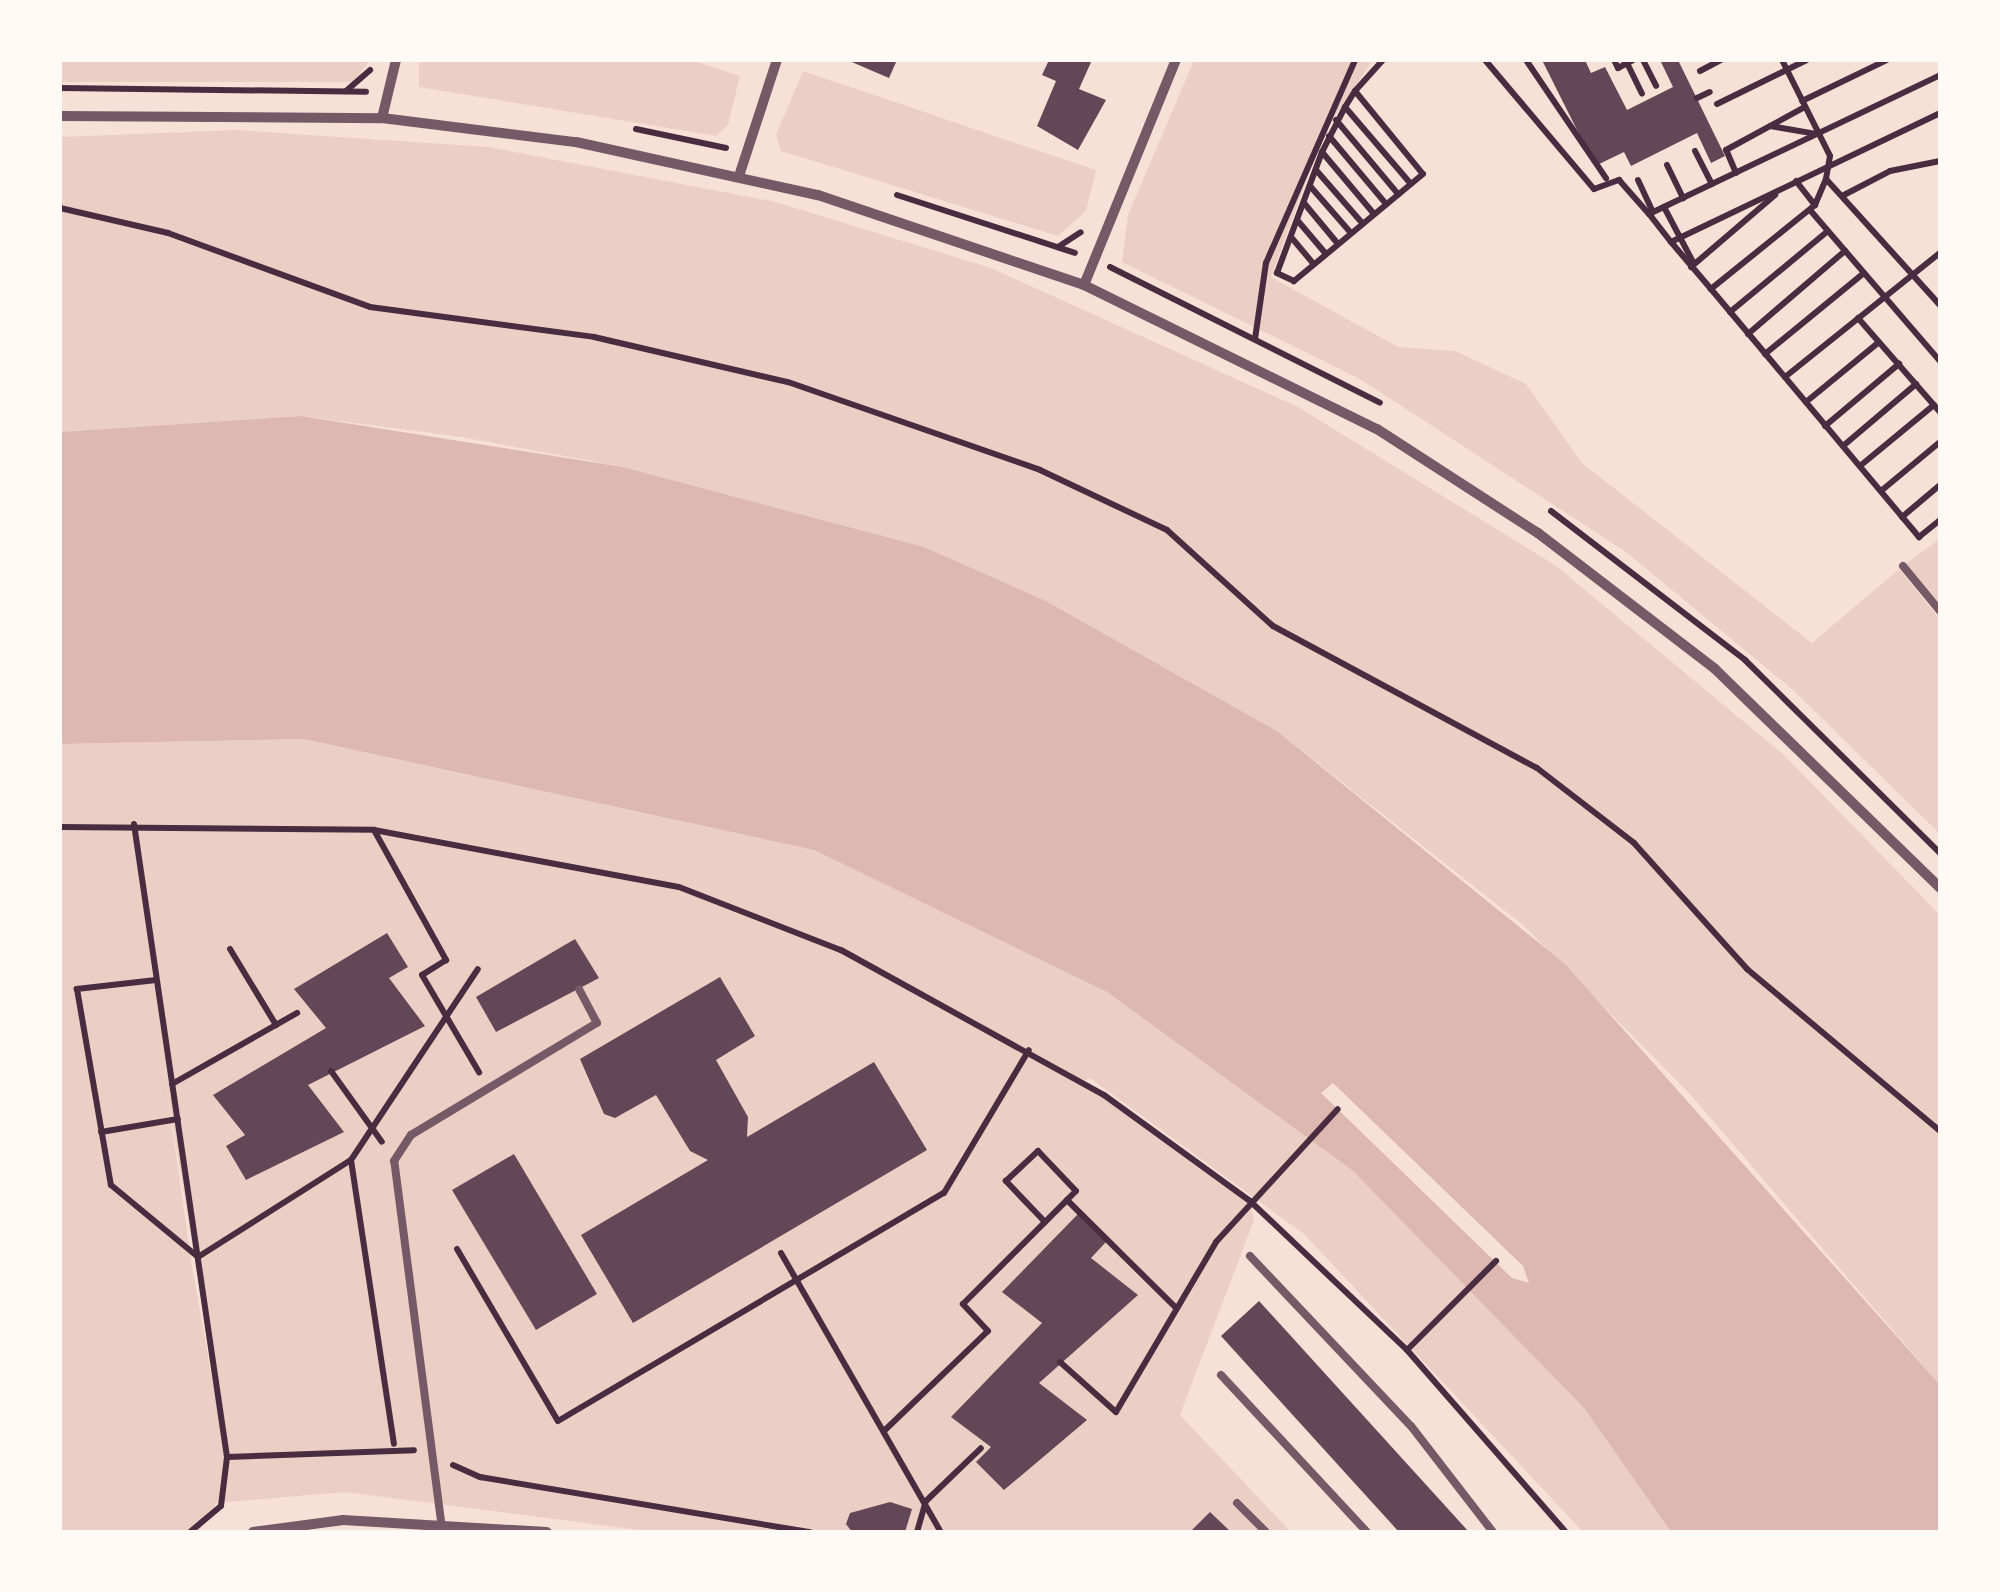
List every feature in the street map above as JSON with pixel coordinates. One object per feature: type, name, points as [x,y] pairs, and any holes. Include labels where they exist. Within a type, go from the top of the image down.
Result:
[{"type":"street","points":[[382,118],[396,60]]},
{"type":"street","points":[[739,176],[777,60]]},
{"type":"street","points":[[1084,284],[1176,60]]},
{"type":"street","points":[[60,116],[382,118],[576,142],[739,176],[898,218],[1084,284],[1377,429],[1538,533],[1715,668],[1940,888]]},
{"type":"street","points":[[253,1532],[441,1520],[547,1532]]},
{"type":"lane","points":[[1903,566],[1940,611]]},
{"type":"lane","points":[[441,1520],[396,1153],[597,1023],[579,989]]},
{"type":"lane","points":[[1250,1256],[1411,1426],[1492,1532]]},
{"type":"lane","points":[[1222,1375],[1367,1532]]},
{"type":"lane","points":[[1237,1503],[1266,1532]]},
{"type":"path","points":[[345,92],[375,60]]},
{"type":"path","points":[[1254,339],[1266,263],[1355,60]]},
{"type":"path","points":[[1355,91],[1423,174],[1294,281],[1278,273],[1315,169],[1336,120],[1355,91],[1382,60]]},
{"type":"path","points":[[1485,60],[1594,189],[1606,178]]},
{"type":"path","points":[[1526,60],[1606,178],[1618,180],[1651,213],[1671,242],[1919,537],[1940,520]]},
{"type":"path","points":[[1614,60],[1630,62],[1642,94]]},
{"type":"path","points":[[1643,60],[1656,86]]},
{"type":"path","points":[[1700,71],[1721,60]]},
{"type":"path","points":[[1711,289],[1812,207],[1826,179],[1828,166],[1818,134],[1782,60]]},
{"type":"path","points":[[1716,104],[1806,60]]},
{"type":"path","points":[[1736,173],[1726,150],[1888,60]]},
{"type":"path","points":[[1651,213],[1940,75]]},
{"type":"path","points":[[61,87],[386,92]]},
{"type":"path","points":[[1696,98],[1710,92]]},
{"type":"path","points":[[1345,107],[1411,184]]},
{"type":"path","points":[[1671,242],[1940,113]]},
{"type":"path","points":[[1336,120],[1398,194]]},
{"type":"path","points":[[619,126],[746,153]]},
{"type":"path","points":[[1770,126],[1818,134]]},
{"type":"path","points":[[1329,136],[1386,204]]},
{"type":"path","points":[[1695,150],[1712,184]]},
{"type":"path","points":[[1322,152],[1374,214]]},
{"type":"path","points":[[1842,196],[1890,171],[1940,161]]},
{"type":"path","points":[[1667,164],[1683,198]]},
{"type":"path","points":[[1315,169],[1362,224]]},
{"type":"path","points":[[1826,179],[1940,305]]},
{"type":"path","points":[[1638,180],[1651,213]]},
{"type":"path","points":[[1796,182],[1828,231],[1940,361]]},
{"type":"path","points":[[1309,185],[1351,233]]},
{"type":"path","points":[[1693,266],[1783,188]]},
{"type":"path","points":[[884,190],[1093,259],[1386,406]]},
{"type":"path","points":[[1304,203],[1338,244]]},
{"type":"path","points":[[1664,207],[1693,266]]},
{"type":"path","points":[[60,208],[168,233],[370,307],[594,336],[788,382],[1040,470],[1167,530],[1273,626],[1522,760],[1620,832],[1747,969],[1940,1131]]},
{"type":"path","points":[[1297,220],[1326,254]]},
{"type":"path","points":[[1730,312],[1828,231]]},
{"type":"path","points":[[1291,238],[1314,264]]},
{"type":"path","points":[[1748,334],[1845,252]]},
{"type":"path","points":[[1785,377],[1940,252]]},
{"type":"path","points":[[1765,354],[1864,273]]},
{"type":"path","points":[[1858,318],[1937,408],[1860,466]]},
{"type":"path","points":[[1806,402],[1879,342]]},
{"type":"path","points":[[1826,426],[1898,364]]},
{"type":"path","points":[[1842,446],[1916,384]]},
{"type":"path","points":[[1881,491],[1940,442]]},
{"type":"path","points":[[1902,517],[1940,486]]},
{"type":"path","points":[[1535,501],[1745,660],[1940,852]]},
{"type":"path","points":[[60,827],[134,824],[374,830],[679,886],[841,950],[1029,1050],[1250,1200],[1407,1350],[1566,1532]]},
{"type":"path","points":[[134,824],[227,1457],[221,1506],[190,1532]]},
{"type":"path","points":[[374,830],[446,960],[422,975],[490,1090]]},
{"type":"path","points":[[230,949],[276,1026]]},
{"type":"path","points":[[198,1257],[351,1160],[478,969]]},
{"type":"path","points":[[156,980],[77,989],[110,1185],[198,1257]]},
{"type":"path","points":[[172,1084],[298,1013]]},
{"type":"path","points":[[457,1249],[558,1420],[944,1193],[1029,1050]]},
{"type":"path","points":[[331,1070],[369,1132],[396,1153]]},
{"type":"path","points":[[1060,1362],[1116,1412],[1175,1308],[1250,1200],[1338,1109]]},
{"type":"path","points":[[101,1132],[178,1119]]},
{"type":"path","points":[[884,1431],[988,1330],[963,1304],[1068,1200],[1076,1191],[1038,1151],[1006,1181],[1045,1222]]},
{"type":"path","points":[[351,1160],[394,1444]]},
{"type":"path","points":[[1068,1200],[1175,1308]]},
{"type":"path","points":[[782,1254],[941,1532]]},
{"type":"path","points":[[1407,1350],[1496,1262]]},
{"type":"path","points":[[227,1457],[394,1444],[480,1477],[810,1532]]},
{"type":"path","points":[[917,1532],[926,1501],[981,1448]]},
{"type":"shaded area","points":[[60,60],[370,60],[354,82],[62,82]]},
{"type":"shaded area","points":[[419,60],[691,60],[740,76],[728,125],[716,136],[419,87]]},
{"type":"shaded area","points":[[1194,60],[1373,60],[1324,132],[1271,277],[1398,347],[1455,351],[1526,384],[1582,463],[1812,643],[1899,569],[1940,619],[1940,834],[1793,690],[1626,552],[1360,379],[1122,262],[1128,215]]},
{"type":"shaded area","points":[[803,71],[1096,170],[1086,211],[1058,236],[781,151],[776,135]]},
{"type":"shaded area","points":[[237,130],[489,147],[776,202],[991,268],[1298,407],[1555,565],[1784,755],[1940,915],[1940,1385],[1688,1092],[1523,925],[1277,731],[1046,601],[924,547],[623,467],[461,437],[301,416],[60,432],[60,137]]},
{"type":"shaded area","points":[[301,416],[623,467],[924,547],[1046,601],[1277,731],[1565,964],[1940,1385],[1940,1532],[1671,1532],[1584,1408],[1352,1170],[1107,992],[814,850],[304,739],[60,744],[60,432]]},
{"type":"shaded area","points":[[1940,539],[1940,604],[1905,564]]},
{"type":"shaded area","points":[[304,739],[814,850],[1107,992],[1352,1170],[1584,1408],[1671,1532],[1583,1532],[1304,1234],[1090,1078],[1082,1082],[1250,1201],[1254,1220],[1180,1415],[1291,1532],[655,1532],[345,1492],[216,1503],[199,1532],[60,1532],[60,744]],"holes":[[[166,1085],[227,1457],[193,1272]]]},
{"type":"pier","points":[[1333,1083],[1523,1266],[1529,1283],[1512,1278],[1321,1093]]},
{"type":"building","points":[[847,60],[897,60],[889,78]]},
{"type":"building","points":[[1049,60],[1092,60],[1079,89],[1106,100],[1078,150],[1037,126],[1056,81],[1042,75]]},
{"type":"building","points":[[1542,60],[1585,60],[1591,73],[1605,67],[1627,110],[1673,87],[1660,60],[1678,60],[1725,156],[1711,163],[1697,133],[1631,166],[1624,152],[1595,166]]},
{"type":"building","points":[[387,933],[408,967],[389,978],[425,1026],[308,1085],[344,1132],[246,1180],[226,1146],[245,1135],[213,1095],[326,1028],[294,989]]},
{"type":"building","points":[[575,939],[599,978],[496,1032],[476,997]]},
{"type":"building","points":[[720,977],[755,1036],[716,1060],[748,1117],[747,1137],[874,1062],[927,1150],[633,1323],[581,1235],[708,1160],[690,1151],[656,1095],[615,1118],[604,1114],[580,1059]]},
{"type":"building","points":[[514,1154],[597,1294],[536,1330],[452,1190]]},
{"type":"building","points":[[1078,1214],[1106,1242],[1091,1258],[1138,1295],[1039,1383],[1087,1420],[1004,1490],[976,1462],[991,1447],[951,1417],[1042,1323],[1002,1292]]},
{"type":"building","points":[[1259,1301],[1469,1532],[1399,1532],[1221,1336]]},
{"type":"building","points":[[890,1502],[912,1509],[905,1532],[852,1532],[846,1524],[850,1513]]},
{"type":"building","points":[[1210,1512],[1231,1532],[1190,1532]]}]
